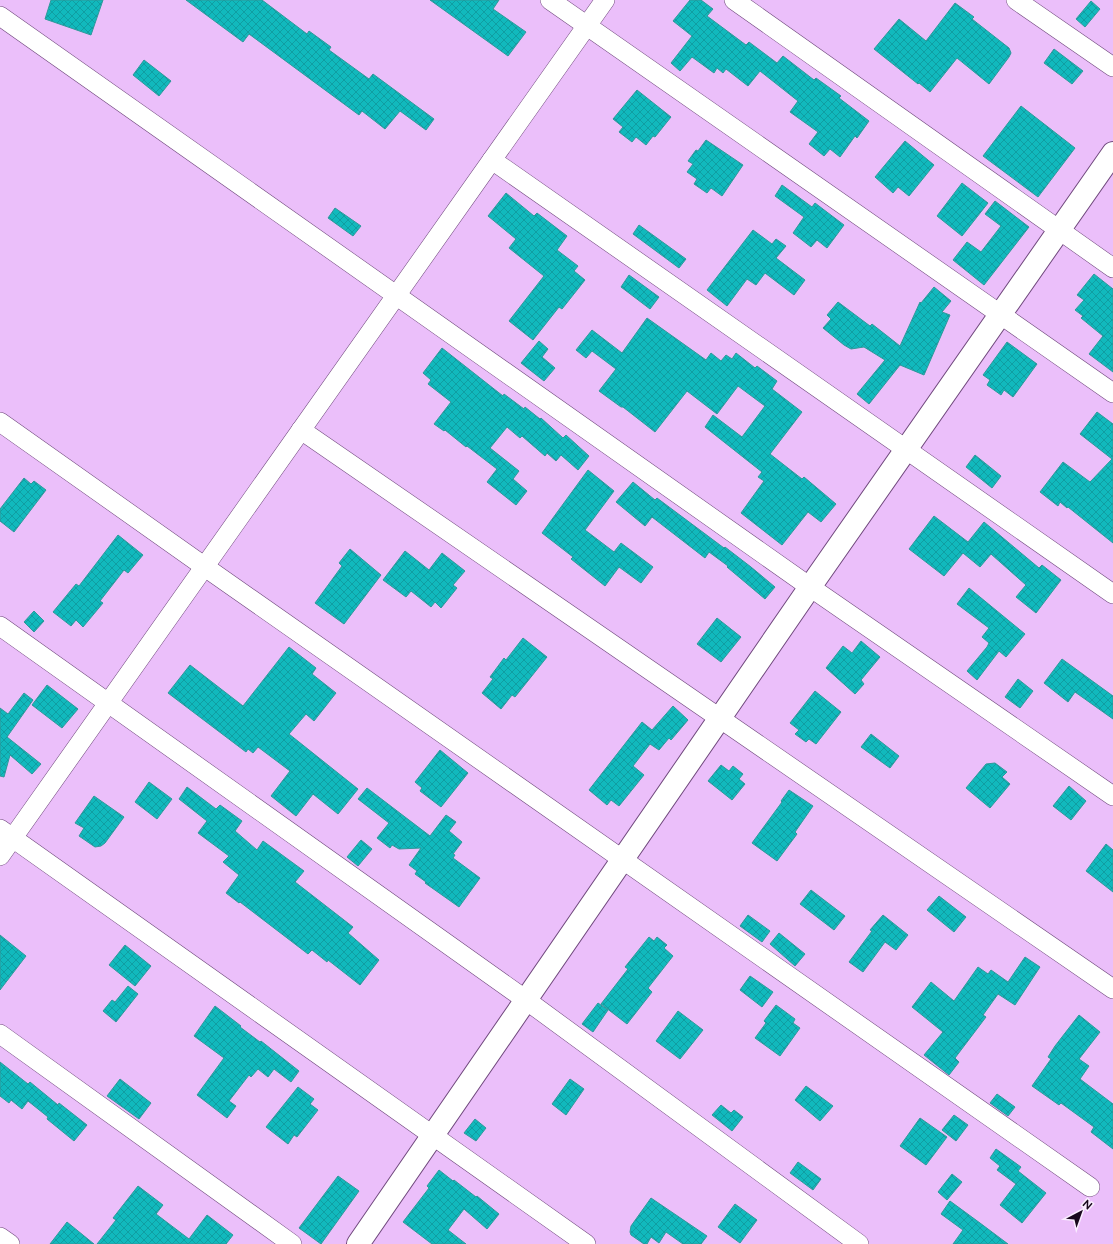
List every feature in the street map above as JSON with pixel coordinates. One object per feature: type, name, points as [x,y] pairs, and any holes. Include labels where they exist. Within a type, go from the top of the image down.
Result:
[{"type":"main road","points":[[358,1244],[810,587],[1113,153]]},
{"type":"street","points":[[550,0],[1113,393]]},
{"type":"street","points":[[0,856],[6,834],[108,703],[605,0]]},
{"type":"street","points":[[734,0],[1113,268]]},
{"type":"street","points":[[1016,0],[1113,67]]},
{"type":"street","points":[[0,16],[810,587],[1113,796]]},
{"type":"street","points":[[492,160],[1113,594]]},
{"type":"street","points":[[0,422],[204,567],[1090,1187]]},
{"type":"street","points":[[301,430],[1113,989]]},
{"type":"street","points":[[0,626],[526,1000],[859,1244]]},
{"type":"street","points":[[6,834],[586,1244]]},
{"type":"street","points":[[0,1034],[292,1244]]},
{"type":"street","points":[[0,1237],[10,1244]]},
{"type":"building","points":[[51,0],[103,0],[91,35],[45,19]]},
{"type":"building","points":[[186,0],[262,0],[307,34],[309,31],[331,47],[329,50],[369,79],[373,74],[434,119],[426,130],[400,111],[385,129],[362,111],[359,115],[249,34],[243,42]]},
{"type":"building","points":[[430,0],[499,0],[493,9],[526,32],[508,56]]},
{"type":"building","points":[[690,0],[701,0],[713,9],[707,16],[746,45],[749,42],[777,63],[783,56],[814,80],[816,78],[841,96],[839,98],[869,121],[857,138],[855,136],[840,157],[830,149],[824,156],[809,144],[818,132],[790,112],[798,101],[760,71],[748,86],[726,69],[723,73],[717,68],[714,73],[692,57],[680,71],[671,63],[692,36],[673,21]]},
{"type":"building","points":[[1091,1],[1100,9],[1085,27],[1076,19]]},
{"type":"building","points":[[955,3],[974,17],[972,19],[1009,48],[1011,53],[1009,57],[989,84],[957,58],[930,92],[874,49],[899,19],[926,41]]},
{"type":"building","points":[[1054,49],[1083,71],[1072,84],[1044,63]]},
{"type":"building","points":[[144,60],[171,81],[159,96],[133,75]]},
{"type":"building","points":[[637,90],[671,117],[655,137],[653,136],[646,145],[636,137],[632,142],[619,132],[623,127],[613,119]]},
{"type":"building","points":[[1021,106],[1075,148],[1038,197],[983,156]]},
{"type":"building","points":[[706,140],[743,165],[722,196],[711,188],[707,193],[694,184],[697,179],[687,172],[693,164],[688,161]]},
{"type":"building","points":[[905,141],[934,165],[909,196],[898,187],[893,193],[875,177]]},
{"type":"building","points":[[962,183],[988,203],[962,236],[937,216]]},
{"type":"building","points":[[782,185],[812,207],[815,203],[844,225],[827,248],[817,240],[811,247],[793,233],[804,217],[775,196]]},
{"type":"building","points":[[506,193],[534,216],[537,213],[567,236],[557,250],[578,266],[574,271],[585,280],[562,309],[559,307],[533,340],[509,321],[544,276],[509,248],[516,239],[488,216]]},
{"type":"building","points":[[995,201],[1029,227],[984,285],[953,260],[967,242],[981,252],[1001,226],[985,214]]},
{"type":"building","points":[[335,208],[361,226],[353,236],[328,218]]},
{"type":"building","points":[[639,225],[686,259],[679,268],[633,234]]},
{"type":"building","points":[[753,230],[772,244],[776,239],[786,246],[776,258],[805,280],[794,295],[765,273],[756,285],[747,279],[727,306],[707,290]]},
{"type":"building","points":[[1094,274],[1113,289],[1113,372],[1089,354],[1103,336],[1081,318],[1083,316],[1075,310],[1084,300],[1077,295]]},
{"type":"building","points":[[629,275],[659,297],[650,309],[621,287]]},
{"type":"building","points":[[934,287],[951,301],[942,312],[950,315],[924,375],[900,365],[869,404],[857,394],[885,360],[864,347],[851,349],[844,345],[823,328],[831,319],[827,315],[838,302],[870,326],[872,324],[900,346],[920,302],[921,303]]},
{"type":"building","points":[[647,318],[706,360],[711,353],[721,361],[726,355],[732,359],[736,353],[755,368],[757,366],[777,381],[772,389],[802,412],[770,454],[802,479],[804,477],[836,504],[821,522],[808,512],[782,545],[741,513],[764,481],[758,477],[762,472],[705,427],[713,415],[742,437],[765,406],[738,386],[717,414],[687,391],[655,432],[623,407],[599,391],[616,369],[592,351],[586,358],[576,350],[592,330],[622,353]]},
{"type":"building","points":[[539,341],[548,349],[542,357],[555,368],[544,381],[521,363]]},
{"type":"building","points":[[1007,342],[1037,364],[1013,397],[1004,390],[1001,395],[987,385],[990,380],[983,375]]},
{"type":"building","points":[[442,348],[503,396],[504,394],[524,409],[525,407],[540,419],[541,418],[563,438],[566,435],[589,456],[578,470],[561,455],[556,461],[547,453],[545,456],[522,436],[520,438],[507,427],[490,448],[519,471],[513,479],[527,491],[516,505],[487,482],[497,469],[445,430],[444,431],[434,424],[451,402],[428,384],[431,380],[423,373]]},
{"type":"building","points":[[1097,412],[1113,424],[1113,543],[1068,507],[1067,508],[1060,502],[1058,506],[1040,492],[1063,462],[1090,482],[1112,459],[1080,434]]},
{"type":"building","points":[[975,455],[1001,476],[992,488],[966,467]]},
{"type":"building","points":[[588,470],[614,491],[585,530],[614,552],[621,543],[653,567],[641,583],[619,567],[605,586],[571,559],[573,557],[542,533]]},
{"type":"building","points":[[24,478],[31,484],[34,481],[46,490],[14,532],[0,521],[0,509]]},
{"type":"building","points":[[633,482],[655,500],[657,498],[724,548],[725,547],[775,587],[765,599],[727,567],[728,566],[709,552],[705,558],[652,517],[645,526],[616,502]]},
{"type":"building","points":[[934,516],[968,542],[984,522],[1039,568],[1042,565],[1061,580],[1036,613],[1016,597],[1026,585],[991,554],[980,567],[963,553],[944,576],[909,549]]},
{"type":"building","points":[[118,535],[143,555],[128,573],[124,570],[100,601],[103,603],[83,627],[76,620],[71,626],[53,612],[76,584],[79,586]]},
{"type":"building","points":[[350,549],[381,575],[344,624],[315,603],[342,566],[339,563]]},
{"type":"building","points":[[405,551],[429,570],[442,553],[465,571],[453,585],[457,588],[441,608],[435,602],[431,607],[411,591],[406,597],[383,580]]},
{"type":"building","points":[[969,588],[1025,634],[1006,657],[999,651],[977,680],[967,671],[987,647],[989,643],[982,637],[989,628],[957,604]]},
{"type":"building","points":[[34,611],[44,621],[34,632],[24,622]]},
{"type":"building","points":[[717,618],[741,637],[721,662],[697,644]]},
{"type":"building","points":[[523,638],[547,657],[515,697],[512,695],[501,709],[482,693],[493,679],[490,677],[504,658],[506,660]]},
{"type":"building","points":[[861,641],[880,657],[861,680],[864,684],[855,694],[826,668],[843,646],[852,653]]},
{"type":"building","points":[[289,647],[316,668],[312,674],[336,693],[314,721],[306,714],[289,734],[358,789],[338,814],[313,794],[296,816],[271,796],[290,771],[258,747],[253,753],[248,749],[246,752],[168,693],[190,665],[243,706]]},
{"type":"building","points":[[1062,659],[1113,696],[1113,719],[1075,692],[1068,702],[1044,683]]},
{"type":"building","points":[[1018,679],[1033,691],[1020,708],[1005,697]]},
{"type":"building","points":[[47,685],[78,709],[62,728],[32,705]]},
{"type":"building","points":[[815,691],[841,712],[816,744],[809,739],[806,742],[795,734],[799,730],[790,723]]},
{"type":"building","points":[[24,693],[33,700],[7,737],[41,764],[32,774],[10,755],[4,777],[0,776],[0,708],[8,714]]},
{"type":"building","points":[[673,706],[688,720],[671,740],[669,738],[659,750],[650,744],[633,766],[644,775],[619,806],[611,800],[607,805],[589,790],[642,722],[652,730]]},
{"type":"building","points":[[871,734],[899,756],[890,768],[861,747]]},
{"type":"building","points":[[440,750],[468,773],[441,807],[420,791],[422,788],[415,782]]},
{"type":"building","points":[[995,763],[1007,772],[1002,777],[1010,784],[990,808],[966,788],[986,764]]},
{"type":"building","points":[[721,765],[729,771],[733,766],[743,774],[739,779],[745,784],[732,800],[708,781]]},
{"type":"building","points":[[149,782],[172,799],[157,819],[135,802]]},
{"type":"building","points":[[1069,786],[1086,801],[1071,820],[1053,806]]},
{"type":"building","points":[[187,787],[216,809],[220,805],[242,821],[235,831],[257,850],[263,841],[304,871],[295,882],[353,927],[348,933],[379,960],[360,985],[328,960],[327,962],[312,950],[308,954],[226,893],[239,875],[223,862],[229,856],[198,833],[207,821],[179,799]]},
{"type":"building","points":[[367,788],[430,836],[446,815],[456,822],[449,831],[462,842],[453,854],[455,855],[453,858],[480,878],[459,907],[425,883],[426,882],[415,874],[417,871],[409,865],[421,848],[399,849],[392,845],[390,848],[377,838],[389,823],[358,799]]},
{"type":"building","points":[[789,790],[813,806],[795,832],[797,834],[777,861],[752,843]]},
{"type":"building","points":[[94,796],[124,817],[105,843],[101,846],[95,847],[79,836],[84,828],[75,823]]},
{"type":"building","points":[[361,840],[372,849],[358,866],[347,857]]},
{"type":"building","points":[[1106,844],[1113,850],[1113,892],[1086,871]]},
{"type":"building","points":[[811,890],[845,916],[834,930],[800,904]]},
{"type":"building","points":[[939,896],[966,917],[954,932],[927,910]]},
{"type":"building","points":[[748,915],[770,931],[762,942],[740,926]]},
{"type":"building","points":[[883,915],[908,935],[896,950],[885,942],[863,972],[849,962],[872,931],[870,930]]},
{"type":"building","points":[[779,933],[805,954],[795,966],[770,944]]},
{"type":"building","points":[[0,935],[26,956],[0,990]]},
{"type":"building","points":[[649,937],[654,941],[657,937],[667,945],[664,948],[673,956],[648,988],[652,992],[627,1024],[601,1004],[628,969],[625,967]]},
{"type":"building","points":[[125,945],[151,966],[135,986],[109,965]]},
{"type":"building","points":[[1025,957],[1040,967],[1015,1005],[998,994],[983,1015],[986,1017],[955,1058],[959,1062],[949,1075],[924,1055],[943,1032],[912,1007],[931,982],[954,1001],[978,967],[988,974],[991,970],[1008,982]]},
{"type":"building","points":[[750,976],[773,992],[762,1007],[740,990]]},
{"type":"building","points":[[128,986],[138,994],[116,1022],[103,1011],[112,1000],[115,1002]]},
{"type":"building","points":[[598,1003],[608,1010],[593,1032],[582,1024]]},
{"type":"building","points":[[776,1005],[795,1019],[793,1023],[800,1028],[780,1056],[755,1038],[766,1023],[764,1021]]},
{"type":"building","points":[[215,1006],[241,1026],[240,1027],[260,1042],[261,1041],[299,1071],[291,1082],[274,1069],[268,1077],[258,1069],[251,1077],[249,1075],[229,1101],[236,1106],[227,1118],[197,1095],[224,1058],[194,1036]]},
{"type":"building","points":[[678,1011],[703,1030],[680,1059],[656,1041]]},
{"type":"building","points":[[1079,1015],[1100,1032],[1079,1059],[1089,1066],[1080,1079],[1113,1104],[1113,1149],[1091,1132],[1094,1127],[1061,1103],[1059,1105],[1032,1086],[1051,1059],[1048,1057],[1055,1046]]},
{"type":"building","points":[[0,1062],[28,1084],[30,1082],[58,1105],[59,1103],[87,1125],[74,1141],[28,1101],[22,1109],[11,1100],[9,1103],[0,1096]]},
{"type":"building","points":[[120,1079],[151,1103],[139,1119],[107,1096]]},
{"type":"building","points":[[570,1079],[584,1089],[566,1115],[552,1104]]},
{"type":"building","points":[[806,1086],[833,1106],[820,1121],[795,1100]]},
{"type":"building","points":[[298,1087],[314,1099],[310,1104],[318,1110],[297,1137],[294,1135],[288,1144],[266,1127]]},
{"type":"building","points":[[997,1094],[1015,1107],[1008,1116],[990,1103]]},
{"type":"building","points":[[721,1105],[731,1113],[734,1110],[743,1117],[732,1131],[712,1115]]},
{"type":"building","points":[[954,1115],[968,1125],[956,1141],[942,1130]]},
{"type":"building","points":[[920,1118],[947,1137],[926,1165],[900,1146]]},
{"type":"building","points":[[475,1119],[486,1128],[476,1141],[464,1133]]},
{"type":"building","points":[[996,1149],[1021,1167],[1018,1171],[1046,1193],[1022,1223],[1000,1205],[1016,1184],[997,1170],[1000,1166],[990,1158]]},
{"type":"building","points":[[798,1162],[821,1179],[813,1190],[790,1173]]},
{"type":"building","points":[[439,1170],[476,1197],[477,1196],[499,1214],[487,1229],[464,1209],[448,1230],[466,1244],[432,1244],[403,1222],[429,1188],[427,1186]]},
{"type":"building","points":[[952,1174],[962,1182],[947,1200],[938,1192]]},
{"type":"building","points":[[338,1176],[359,1191],[321,1244],[299,1228]]},
{"type":"building","points":[[138,1186],[163,1205],[156,1214],[189,1239],[207,1215],[233,1235],[226,1244],[97,1244],[116,1220],[113,1218]]},
{"type":"building","points":[[651,1198],[707,1236],[701,1244],[683,1244],[666,1232],[659,1243],[651,1237],[647,1244],[644,1244],[631,1235],[631,1226]]},
{"type":"building","points":[[950,1201],[1008,1244],[953,1244],[963,1230],[941,1214]]},
{"type":"building","points":[[735,1204],[757,1220],[740,1243],[718,1227]]},
{"type":"building","points":[[67,1222],[94,1244],[50,1244]]}]
